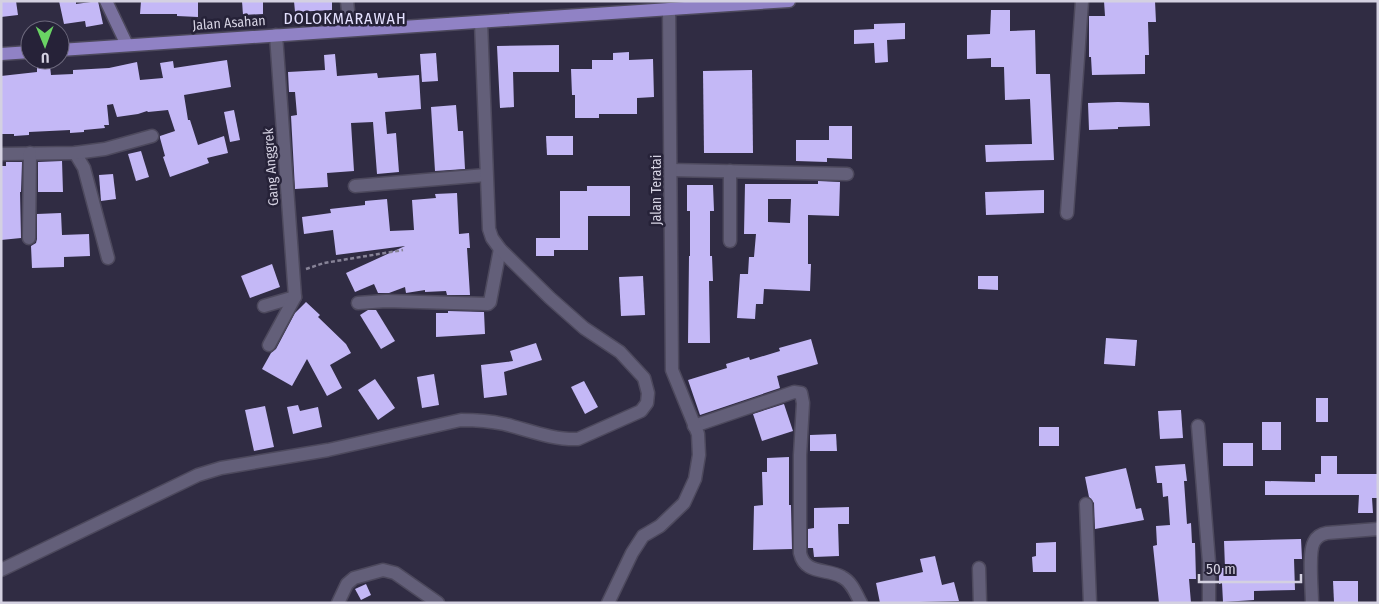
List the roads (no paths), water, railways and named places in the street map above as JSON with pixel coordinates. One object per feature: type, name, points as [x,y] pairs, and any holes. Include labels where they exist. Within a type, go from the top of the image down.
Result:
[{"type":"main road","name":"Jalan Asahan","points":[[70,49],[481,22],[663,7],[789,1]]},
{"type":"main road","points":[[1,54],[20,53]]},
{"type":"street","points":[[106,1],[127,45]]},
{"type":"street","points":[[347,1],[350,30]]},
{"type":"street","points":[[1067,213],[1082,1]]},
{"type":"street","name":"Jalan Teratai","points":[[663,7],[670,170],[672,370],[694,426]]},
{"type":"street","points":[[1,570],[198,475],[221,468],[328,450],[461,420],[483,420],[567,440],[578,439],[641,411],[647,403],[648,393],[644,378],[620,352],[584,328],[550,298],[500,249],[488,229],[481,22]]},
{"type":"street","name":"Gang Anggrek","points":[[276,35],[295,297]]},
{"type":"street","points":[[1,154],[75,153],[105,149],[152,136]]},
{"type":"street","points":[[28,238],[30,153]]},
{"type":"street","points":[[75,153],[84,168],[108,258]]},
{"type":"street","points":[[670,170],[847,174]]},
{"type":"street","points":[[730,171],[730,242]]},
{"type":"street","points":[[355,186],[486,175]]},
{"type":"street","points":[[358,303],[386,301],[488,304],[490,302],[500,249]]},
{"type":"street","points":[[264,306],[295,297]]},
{"type":"street","points":[[269,345],[295,297]]},
{"type":"street","points":[[608,603],[632,553],[643,536],[660,526],[684,503],[695,479],[699,455],[698,434],[694,426],[794,392],[801,393],[803,403],[800,455],[801,560],[810,568],[842,577],[852,587],[860,603]]},
{"type":"street","points":[[1198,426],[1209,562],[1209,603]]},
{"type":"street","points":[[1086,504],[1090,603]]},
{"type":"street","points":[[1312,603],[1312,553],[1315,540],[1320,534],[1378,529]]},
{"type":"street","points":[[980,568],[980,603]]},
{"type":"street","points":[[338,603],[347,584],[354,578],[383,570],[396,573],[438,603]]},
{"type":"district","name":"DOLOKMARAWAH","points":[[345,18]]}]
